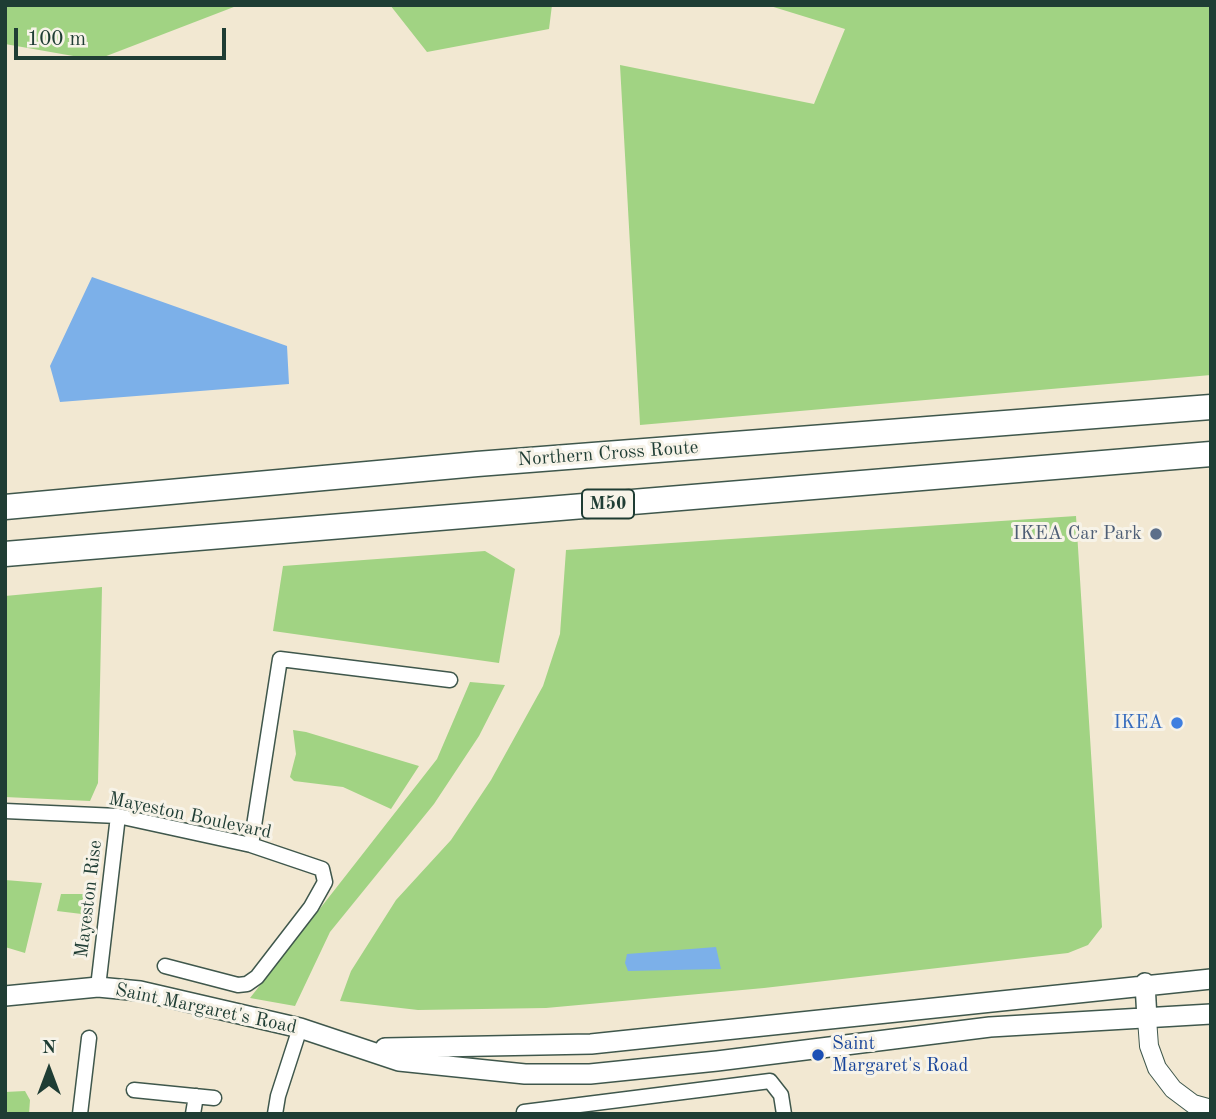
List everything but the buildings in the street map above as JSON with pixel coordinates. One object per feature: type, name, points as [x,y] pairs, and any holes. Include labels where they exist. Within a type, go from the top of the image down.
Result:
[{"type":"highway","name":"Northern Cross Route","points":[[5,507],[477,464],[1205,407]]},
{"type":"highway","name":"M50","points":[[5,554],[1211,454]]},
{"type":"main road","name":"Saint Margaret's Road","points":[[363,1047],[414,1049],[577,1044],[1145,983],[1211,979]]},
{"type":"main road","points":[[1145,983],[1147,1019]]},
{"type":"main road","name":"Saint Margaret's Road","points":[[5,996],[98,987],[140,990],[300,1028],[399,1061],[460,1069],[579,1074],[717,1061],[990,1027],[1211,1014]]},
{"type":"main road","points":[[577,1044],[579,1074]]},
{"type":"street","points":[[251,845],[280,659],[450,680]]},
{"type":"street","name":"Mayeston Boulevard","points":[[5,811],[118,816],[251,845],[322,869],[325,882],[311,907],[257,977],[247,984],[238,985],[165,966]]},
{"type":"street","name":"Mayeston Rise","points":[[98,987],[118,816]]},
{"type":"street","points":[[1147,1019],[1149,1046],[1157,1068],[1173,1089],[1193,1104],[1211,1109]]},
{"type":"street","points":[[275,1114],[278,1096],[300,1028]]},
{"type":"street","points":[[80,1114],[89,1038]]},
{"type":"street","points":[[524,1112],[770,1081],[781,1095],[784,1114]]},
{"type":"street","points":[[134,1090],[214,1098]]},
{"type":"street","points":[[193,1114],[195,1096]]},
{"type":"green space","points":[[5,5],[239,5],[96,60],[5,44]]},
{"type":"green space","points":[[390,5],[552,5],[549,29],[427,52]]},
{"type":"green space","points":[[767,5],[1211,5],[1211,375],[640,425],[620,65],[814,104],[845,29]]},
{"type":"green space","points":[[1076,516],[1102,927],[1088,945],[1068,953],[764,988],[546,1008],[418,1010],[340,1001],[351,971],[396,900],[451,840],[491,780],[543,686],[560,634],[566,550]]},
{"type":"green space","points":[[485,551],[515,569],[499,663],[273,631],[283,566]]},
{"type":"green space","points":[[102,587],[98,783],[90,801],[5,797],[5,596]]},
{"type":"green space","points":[[470,682],[505,685],[479,736],[434,804],[330,932],[295,1006],[250,998],[437,759]]},
{"type":"green space","points":[[293,730],[419,766],[391,809],[343,787],[294,781],[290,777],[296,754]]},
{"type":"green space","points":[[5,880],[42,883],[25,953],[5,947]]},
{"type":"green space","points":[[61,894],[94,894],[90,915],[57,911]]},
{"type":"green space","points":[[25,1091],[30,1100],[29,1114],[5,1114],[5,1092]]},
{"type":"water","points":[[92,277],[287,346],[289,384],[60,402],[50,366]]},
{"type":"water","points":[[716,947],[721,969],[628,971],[625,963],[627,954]]},
{"type":"place","name":"IKEA Car Park","points":[[1156,534]]},
{"type":"place","name":"IKEA","points":[[1177,723]]},
{"type":"place","name":"Saint Margaret's Road","points":[[818,1055]]}]
